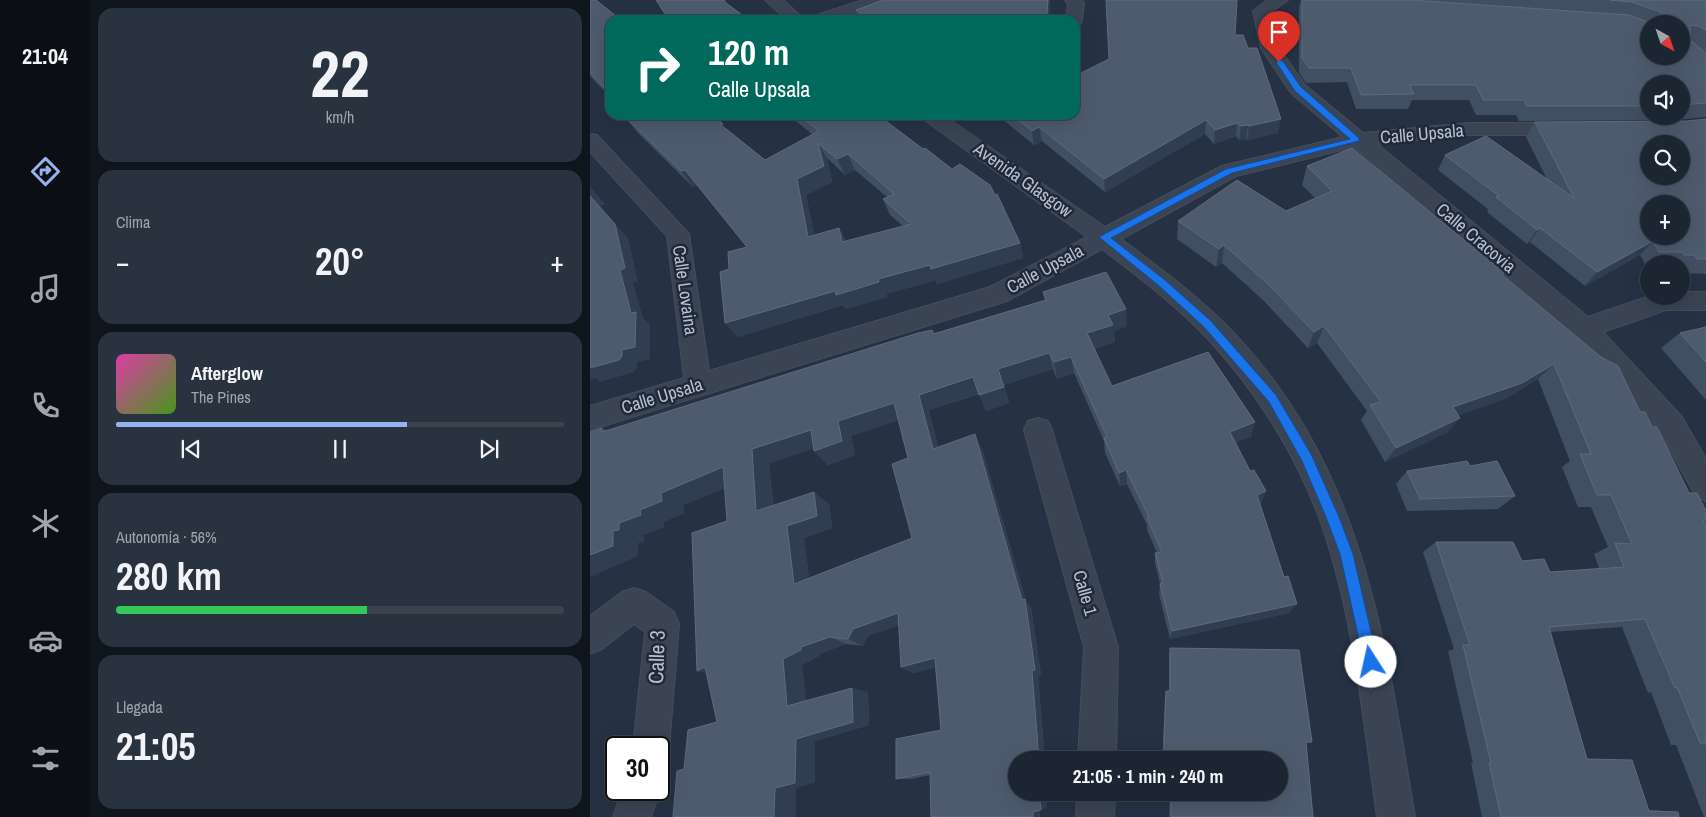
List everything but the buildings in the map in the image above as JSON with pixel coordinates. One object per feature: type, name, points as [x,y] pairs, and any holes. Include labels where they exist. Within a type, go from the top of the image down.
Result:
[{"type":"street","points":[[773,0],[791,15]]},
{"type":"street","points":[[835,15],[879,0]]},
{"type":"street","points":[[1073,0],[1076,3],[1075,15]]},
{"type":"street","name":"Calle Cracovia","points":[[1280,0],[1261,11],[1270,48],[1298,89],[1356,140],[1584,328],[1672,426],[1706,486]]},
{"type":"street","name":"Avenida Glasgow","points":[[946,120],[1104,237],[1161,282],[1217,333],[1272,399],[1307,458],[1326,499],[1346,554],[1368,643],[1396,817]]},
{"type":"street","name":"Calle Upsala","points":[[590,418],[998,294],[1229,171],[1356,140],[1468,129],[1587,129]]},
{"type":"street","name":"Calle Lovaina","points":[[590,140],[678,234],[698,385]]},
{"type":"street","points":[[1584,328],[1665,301],[1706,301]]},
{"type":"street","name":"Calle 1","points":[[1038,430],[1101,647],[1097,751]]},
{"type":"street","name":"Calle 3","points":[[590,637],[634,604],[662,624],[652,736]]},
{"type":"street","points":[[632,817],[637,801]]},
{"type":"street","points":[[1095,817],[1096,801]]},
{"type":"route","points":[[1279,62],[1298,89],[1356,140],[1229,171],[1104,237],[1161,282],[1208,324],[1243,362],[1272,399],[1307,458],[1326,499],[1346,554],[1371,662]]}]
